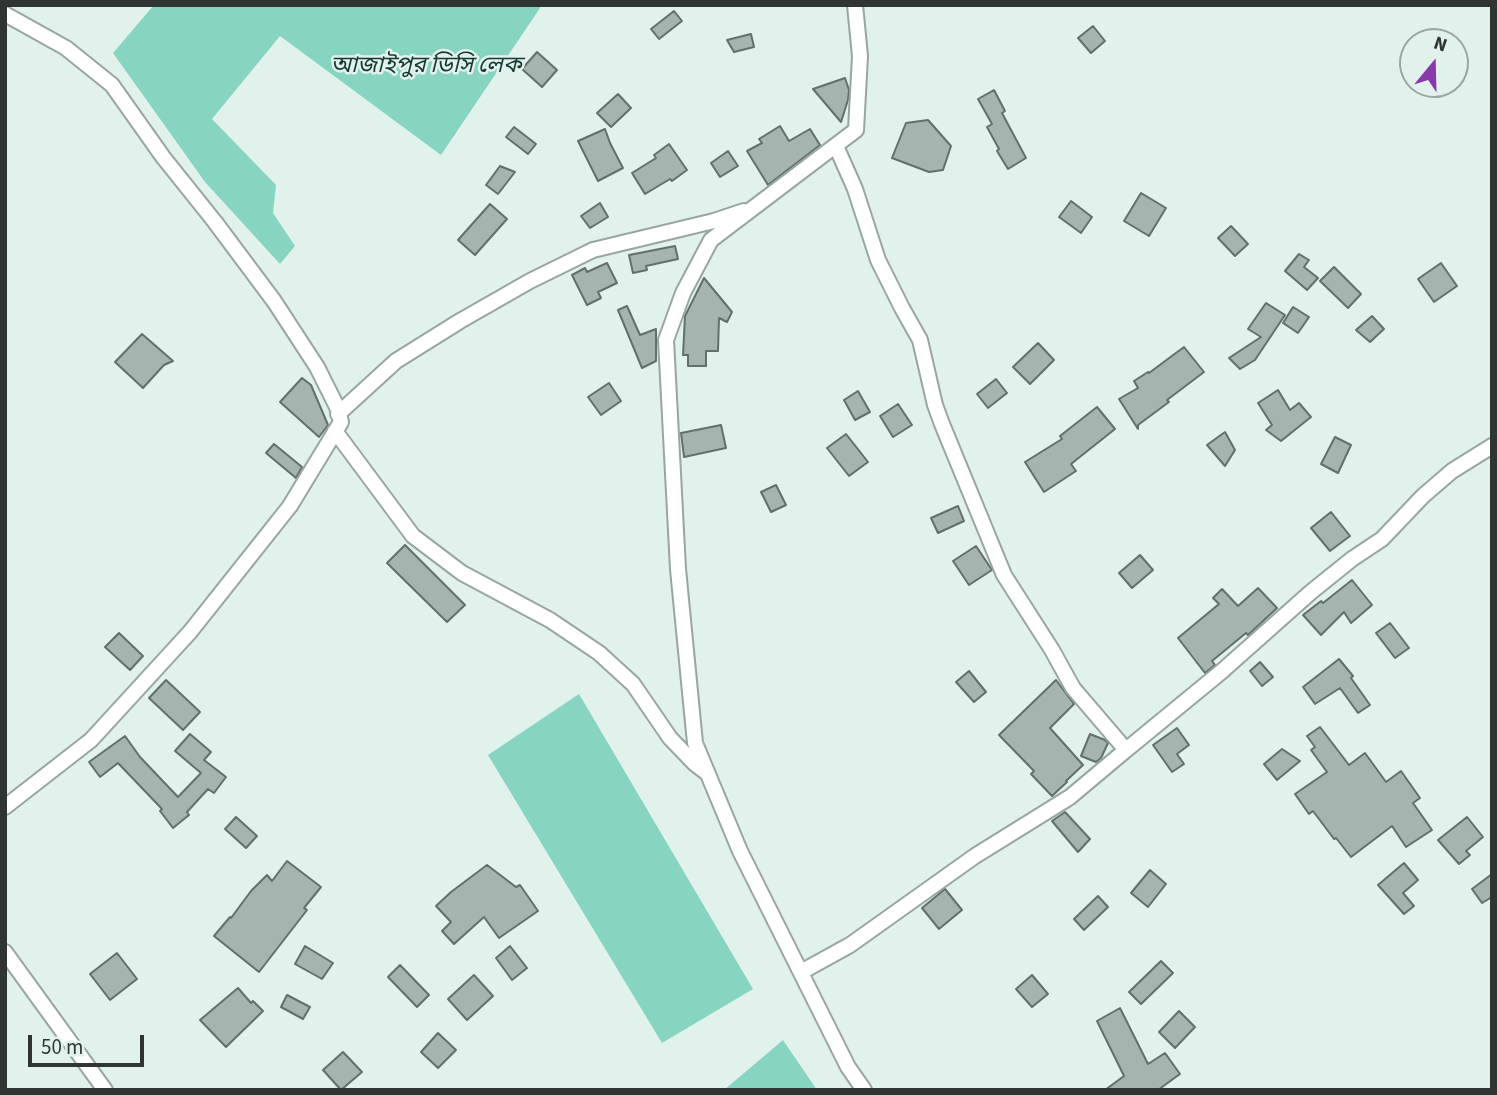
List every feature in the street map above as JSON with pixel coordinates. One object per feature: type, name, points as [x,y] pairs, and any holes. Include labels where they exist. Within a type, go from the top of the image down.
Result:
[{"type":"street","points":[[855,5],[860,56],[856,130],[711,240],[683,293],[666,340],[678,569],[695,743],[740,851],[848,1067],[864,1090]]},
{"type":"street","points":[[5,15],[66,48],[112,85],[163,157],[274,301],[317,366],[341,422],[290,506],[190,632],[90,740],[5,807]]},
{"type":"street","points":[[836,146],[855,189],[878,260],[920,340],[935,405],[1004,575],[1073,688],[1126,750]]},
{"type":"street","points":[[338,414],[396,361],[530,281],[593,250],[754,208]]},
{"type":"street","points":[[335,431],[413,536],[462,573],[550,620],[599,653],[633,684],[670,737],[708,774]]},
{"type":"street","points":[[801,972],[850,945],[975,856],[1070,797],[1221,673],[1311,592],[1382,539],[1423,496],[1452,471],[1492,446]]},
{"type":"street","points":[[5,952],[105,1090]]},
{"type":"water","name":"আজাইপুর ডিসি লেক","points":[[154,5],[542,5],[441,155],[280,36],[212,119],[276,185],[273,213],[295,246],[280,264],[205,182],[113,53]]},
{"type":"water","points":[[579,694],[753,989],[662,1043],[488,755]]},
{"type":"water","points":[[783,1040],[817,1090],[724,1090]]},
{"type":"building","points":[[674,11],[682,21],[659,39],[651,29]]},
{"type":"building","points":[[1093,26],[1105,41],[1091,53],[1078,38]]},
{"type":"building","points":[[751,34],[754,47],[734,52],[727,40]]},
{"type":"building","points":[[537,52],[557,70],[542,87],[522,69]]},
{"type":"building","points":[[845,78],[849,90],[841,122],[813,89]]},
{"type":"building","points":[[994,90],[1005,111],[1002,113],[1026,158],[1008,169],[987,127],[992,124],[978,99]]},
{"type":"building","points":[[618,94],[631,108],[611,127],[597,113]]},
{"type":"building","points":[[928,120],[951,146],[943,170],[929,172],[892,158],[906,123]]},
{"type":"building","points":[[780,126],[789,141],[810,129],[820,145],[768,185],[747,151],[762,143],[759,139]]},
{"type":"building","points":[[514,127],[536,144],[528,154],[506,137]]},
{"type":"building","points":[[605,129],[623,168],[598,181],[578,141]]},
{"type":"building","points":[[669,144],[687,170],[672,181],[670,179],[645,194],[632,173],[656,158],[654,155]]},
{"type":"building","points":[[728,151],[738,166],[720,177],[711,163]]},
{"type":"building","points":[[500,166],[515,172],[498,194],[486,185]]},
{"type":"building","points":[[1141,193],[1166,208],[1149,236],[1124,221]]},
{"type":"building","points":[[1071,201],[1092,217],[1081,233],[1059,217]]},
{"type":"building","points":[[600,203],[608,217],[590,228],[581,216]]},
{"type":"building","points":[[490,204],[507,219],[475,255],[458,240]]},
{"type":"building","points":[[1231,226],[1248,244],[1235,256],[1218,238]]},
{"type":"building","points":[[675,246],[678,259],[646,266],[647,270],[633,273],[629,255]]},
{"type":"building","points":[[1299,254],[1309,260],[1304,267],[1318,278],[1307,290],[1285,271]]},
{"type":"building","points":[[607,263],[617,283],[598,292],[601,298],[587,305],[572,275],[585,268],[587,272]]},
{"type":"building","points":[[1441,263],[1457,286],[1434,302],[1418,279]]},
{"type":"building","points":[[1334,267],[1361,294],[1348,308],[1320,281]]},
{"type":"building","points":[[704,278],[732,312],[727,322],[719,318],[718,351],[706,351],[706,366],[688,366],[688,355],[683,355],[685,316]]},
{"type":"building","points":[[1266,303],[1285,315],[1255,360],[1240,369],[1229,358],[1261,337],[1248,329]]},
{"type":"building","points":[[627,306],[640,335],[656,329],[656,361],[642,368],[618,310]]},
{"type":"building","points":[[1293,307],[1309,317],[1298,333],[1283,323]]},
{"type":"building","points":[[1372,316],[1384,329],[1370,342],[1356,330]]},
{"type":"building","points":[[142,334],[173,361],[164,365],[143,388],[115,362]]},
{"type":"building","points":[[1038,343],[1054,360],[1030,384],[1013,367]]},
{"type":"building","points":[[1184,347],[1204,372],[1138,425],[1138,429],[1119,399],[1138,388],[1134,381]]},
{"type":"building","points":[[302,378],[311,385],[328,425],[319,437],[280,402]]},
{"type":"building","points":[[996,379],[1007,393],[988,408],[977,394]]},
{"type":"building","points":[[609,383],[621,401],[601,415],[588,397]]},
{"type":"building","points":[[1278,390],[1290,410],[1299,403],[1311,417],[1281,441],[1266,430],[1272,425],[1258,403]]},
{"type":"building","points":[[858,391],[870,412],[855,420],[844,400]]},
{"type":"building","points":[[898,404],[912,425],[893,437],[880,416]]},
{"type":"building","points":[[1097,407],[1115,429],[1071,464],[1076,471],[1044,492],[1025,462],[1062,439],[1060,436]]},
{"type":"building","points":[[721,425],[726,448],[684,457],[681,433]]},
{"type":"building","points":[[1225,432],[1235,450],[1225,466],[1207,445]]},
{"type":"building","points":[[846,434],[868,462],[849,476],[827,448]]},
{"type":"building","points":[[1335,437],[1351,445],[1338,473],[1321,464]]},
{"type":"building","points":[[274,444],[302,467],[296,478],[266,453]]},
{"type":"building","points":[[776,485],[786,505],[771,512],[761,492]]},
{"type":"building","points":[[958,506],[964,521],[938,533],[931,518]]},
{"type":"building","points":[[1331,512],[1350,536],[1330,551],[1311,528]]},
{"type":"building","points":[[405,545],[465,605],[447,622],[387,563]]},
{"type":"building","points":[[976,546],[992,570],[969,585],[953,561]]},
{"type":"building","points":[[1140,555],[1153,570],[1132,588],[1119,573]]},
{"type":"building","points":[[1352,580],[1372,605],[1351,623],[1344,612],[1321,635],[1303,615]]},
{"type":"building","points":[[1258,588],[1277,608],[1248,635],[1246,633],[1212,661],[1215,665],[1205,673],[1178,638],[1219,604],[1213,598],[1222,589],[1238,606]]},
{"type":"building","points":[[1390,623],[1409,648],[1395,658],[1376,633]]},
{"type":"building","points":[[119,633],[143,656],[130,670],[105,647]]},
{"type":"building","points":[[1339,659],[1353,676],[1351,678],[1370,705],[1358,713],[1340,688],[1315,704],[1303,687]]},
{"type":"building","points":[[1260,662],[1273,677],[1262,686],[1250,671]]},
{"type":"building","points":[[969,671],[986,692],[974,702],[956,682]]},
{"type":"building","points":[[166,680],[200,712],[183,730],[149,698]]},
{"type":"building","points":[[1056,680],[1074,704],[1050,728],[1083,765],[1052,796],[1031,774],[1034,771],[999,735]]},
{"type":"building","points":[[1320,727],[1349,765],[1365,753],[1386,782],[1401,771],[1420,798],[1413,803],[1432,830],[1406,847],[1392,826],[1351,857],[1313,811],[1309,814],[1295,794],[1327,772],[1311,750],[1315,747],[1307,736]]},
{"type":"building","points":[[1177,728],[1189,745],[1177,754],[1184,764],[1172,772],[1153,745]]},
{"type":"building","points":[[190,734],[211,752],[204,760],[226,777],[214,793],[208,789],[187,812],[189,815],[173,828],[160,811],[162,809],[118,763],[100,777],[89,762],[125,736],[140,757],[178,797],[201,773],[175,751]]},
{"type":"building","points":[[1090,734],[1108,743],[1096,762],[1081,756]]},
{"type":"building","points":[[1282,749],[1300,761],[1277,780],[1264,764]]},
{"type":"building","points":[[1065,812],[1090,839],[1078,852],[1052,821]]},
{"type":"building","points":[[236,817],[257,836],[246,848],[225,829]]},
{"type":"building","points":[[1467,817],[1483,837],[1466,851],[1470,855],[1459,864],[1438,840]]},
{"type":"building","points":[[287,861],[321,887],[304,908],[307,910],[259,972],[214,936],[251,891],[267,875],[272,881]]},
{"type":"building","points":[[1404,863],[1418,880],[1403,893],[1414,906],[1404,914],[1378,885]]},
{"type":"building","points":[[487,865],[516,887],[520,885],[538,911],[499,938],[484,917],[454,944],[442,931],[451,922],[436,906]]},
{"type":"building","points":[[1150,870],[1166,884],[1148,907],[1131,893]]},
{"type":"building","points":[[1492,874],[1492,897],[1482,903],[1472,889]]},
{"type":"building","points":[[945,889],[962,910],[939,929],[922,908]]},
{"type":"building","points":[[1098,896],[1108,907],[1084,930],[1074,919]]},
{"type":"building","points":[[305,946],[333,963],[322,979],[295,964]]},
{"type":"building","points":[[510,946],[527,968],[512,980],[496,958]]},
{"type":"building","points":[[117,953],[137,979],[110,1000],[90,974]]},
{"type":"building","points":[[1161,961],[1173,973],[1141,1004],[1129,992]]},
{"type":"building","points":[[400,965],[429,995],[417,1007],[388,977]]},
{"type":"building","points":[[474,975],[493,996],[467,1020],[448,999]]},
{"type":"building","points":[[1032,975],[1048,994],[1032,1007],[1016,989]]},
{"type":"building","points":[[238,988],[251,1003],[253,1001],[263,1011],[226,1047],[200,1020]]},
{"type":"building","points":[[287,995],[310,1007],[303,1019],[281,1007]]},
{"type":"building","points":[[1120,1008],[1148,1064],[1165,1053],[1180,1074],[1158,1090],[1105,1090],[1124,1076],[1097,1021]]},
{"type":"building","points":[[1179,1011],[1195,1027],[1175,1048],[1159,1032]]},
{"type":"building","points":[[438,1033],[456,1050],[438,1068],[421,1052]]},
{"type":"building","points":[[343,1052],[362,1072],[341,1090],[323,1070]]}]
